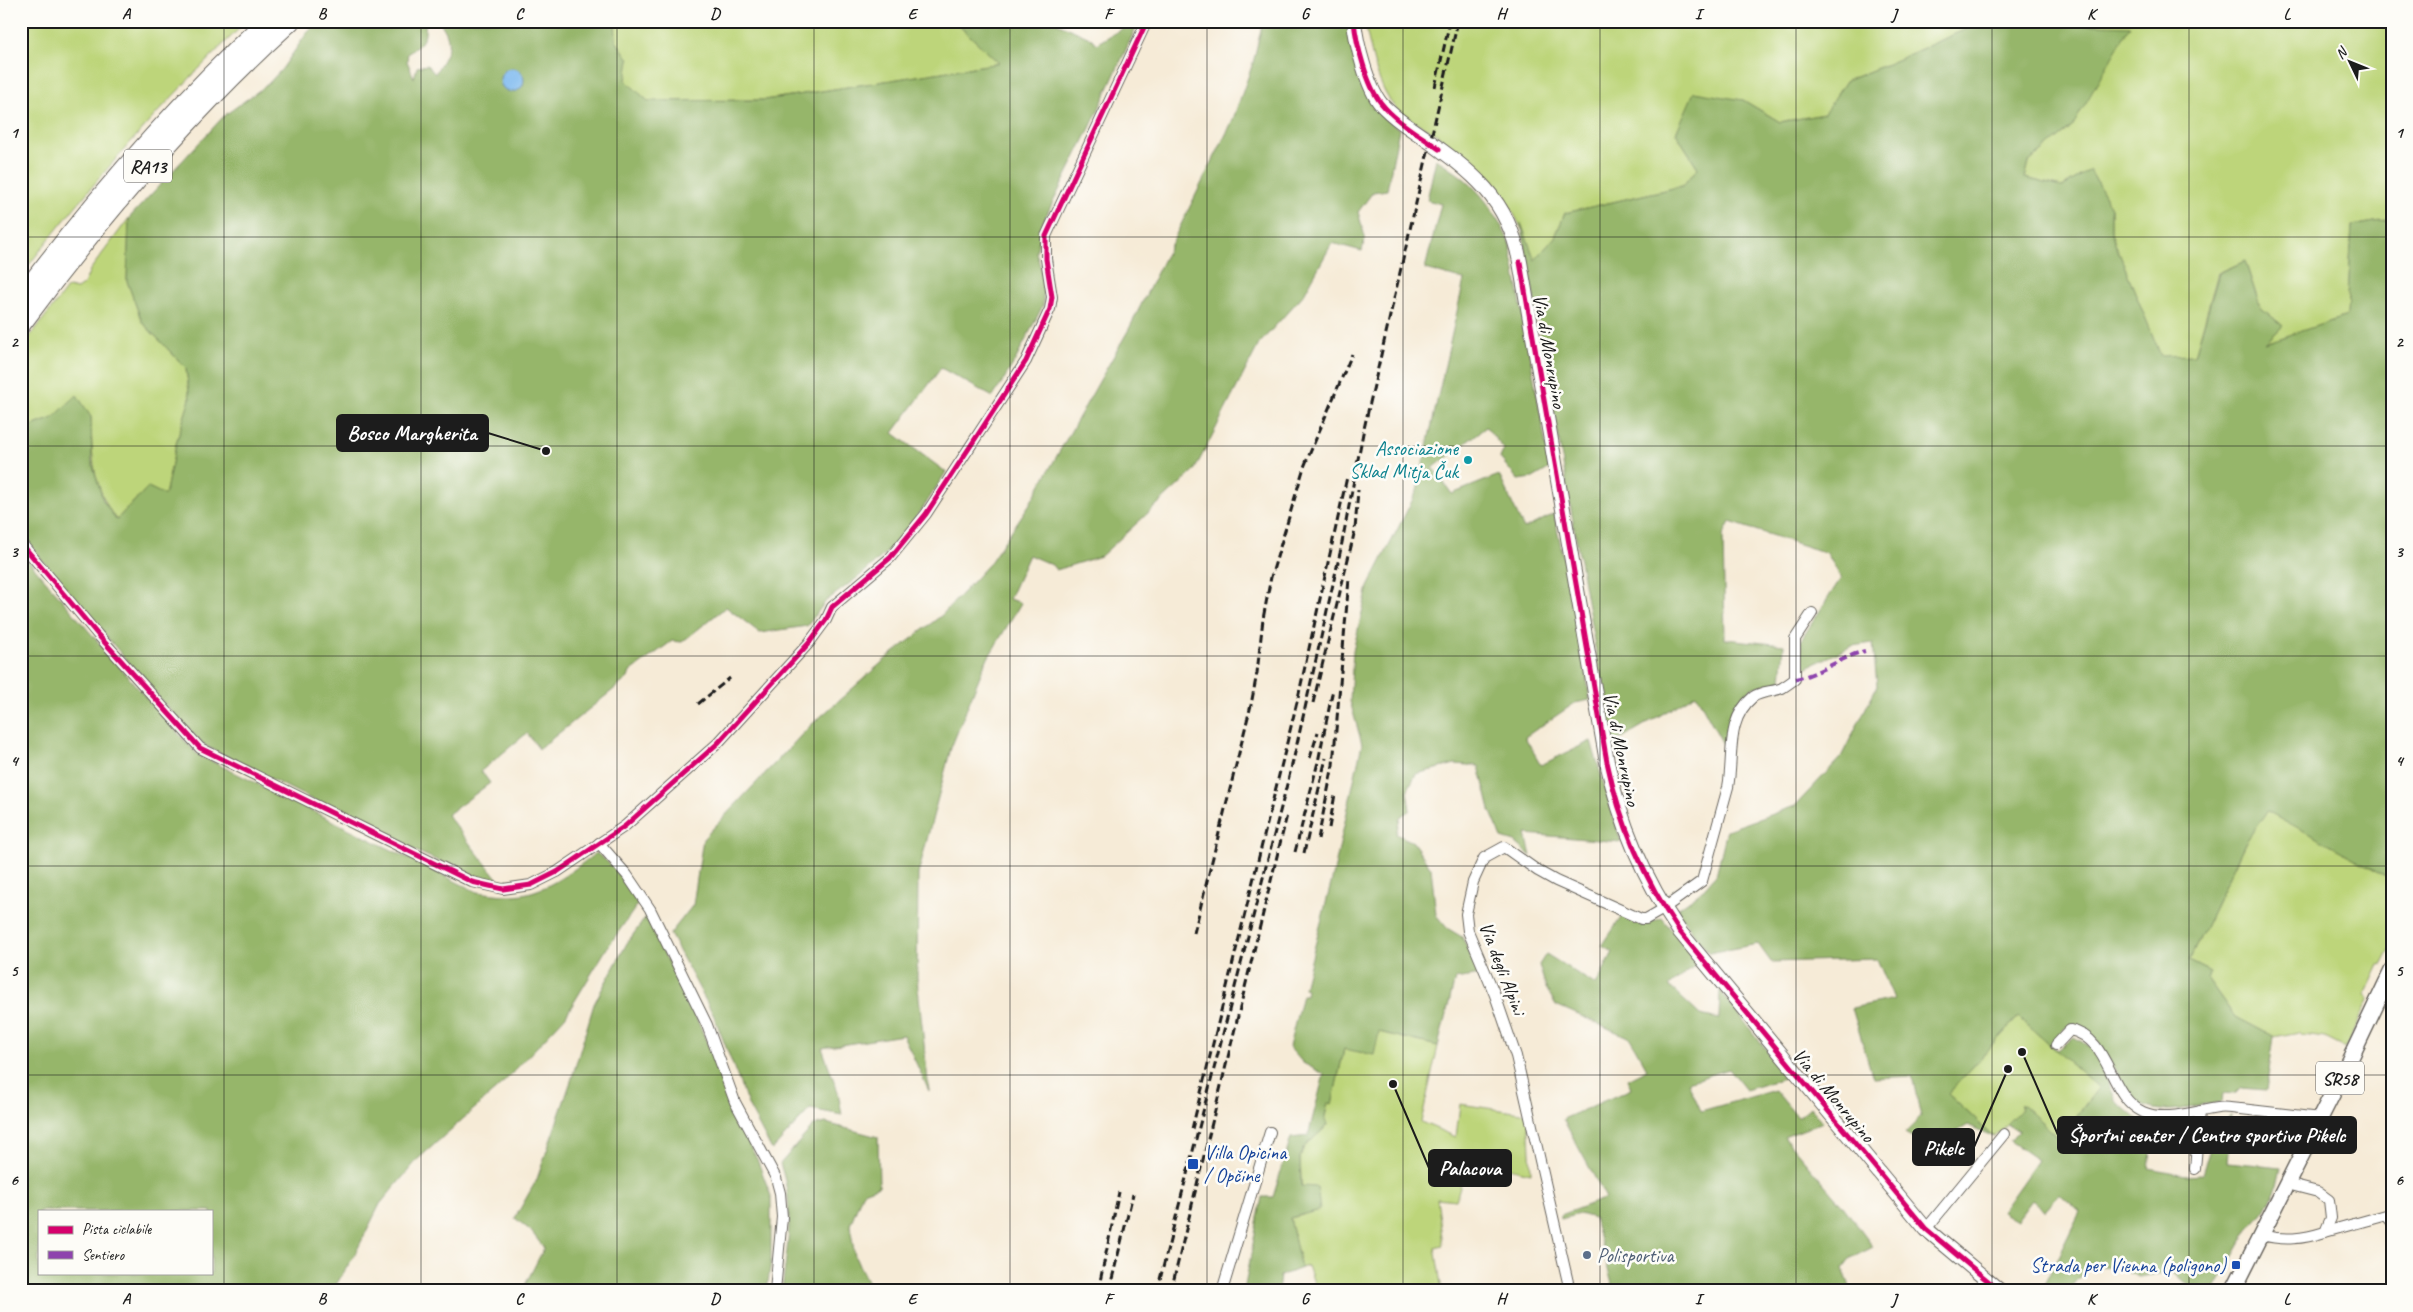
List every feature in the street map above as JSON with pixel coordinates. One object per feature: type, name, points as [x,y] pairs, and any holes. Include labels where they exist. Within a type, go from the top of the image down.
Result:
[{"type":"highway","name":"RA13","points":[[21,297],[100,196],[169,116],[266,21]]},
{"type":"highway","name":"RA13","points":[[21,325],[56,279],[180,130],[291,21]]},
{"type":"main road","name":"Via di Monrupino","points":[[1354,21],[1372,87],[1380,102],[1395,117],[1454,159],[1477,178],[1497,202],[1512,233],[1520,262],[1613,792],[1638,860],[1664,908],[1700,957],[1926,1229],[1995,1289]]},
{"type":"main road","name":"SR58","points":[[2233,1291],[2392,971]]},
{"type":"street","points":[[21,543],[160,705],[200,748],[216,758],[453,874],[482,885],[512,889],[532,885],[557,872],[634,819],[718,743],[808,644],[819,630],[832,607],[890,558],[926,514],[1026,361],[1050,309],[1052,297],[1046,259],[1046,236],[1147,21]]},
{"type":"street","points":[[1664,908],[1694,888],[1705,875],[1730,775],[1730,754],[1737,718],[1754,696],[1782,688],[1795,679],[1795,638],[1812,613]]},
{"type":"street","points":[[599,843],[627,875],[650,909],[707,1025],[735,1102],[776,1178],[780,1193],[782,1217],[775,1291]]},
{"type":"street","name":"Via degli Alpini","points":[[1570,1291],[1516,1056],[1495,995],[1468,932],[1467,898],[1484,858],[1504,847],[1538,871],[1622,912],[1646,919],[1664,908]]},
{"type":"street","points":[[2056,1045],[2070,1030],[2076,1031],[2086,1038],[2106,1060],[2128,1103],[2144,1113],[2155,1116],[2172,1116],[2221,1107],[2320,1118]]},
{"type":"street","points":[[2195,1169],[2200,1111]]},
{"type":"street","points":[[1222,1291],[1270,1132]]},
{"type":"street","points":[[1926,1229],[2004,1134]]},
{"type":"street","points":[[2287,1184],[2318,1192],[2329,1200],[2331,1218],[2325,1232]]},
{"type":"street","points":[[2261,1235],[2276,1239],[2293,1240],[2386,1216],[2392,1222]]},
{"type":"green space","points":[[21,21],[247,21],[187,81],[129,144],[74,208],[21,275]]},
{"type":"green space","points":[[319,21],[425,21],[423,40],[417,47],[408,52],[407,61],[414,78],[417,67],[427,65],[435,74],[446,54],[448,48],[447,36],[439,21],[558,21],[560,24],[570,21],[615,21],[616,41],[629,59],[626,81],[648,101],[765,100],[999,63],[954,21],[1053,21],[1092,39],[1096,44],[1135,21],[1139,21],[1090,128],[1044,220],[1036,252],[1043,276],[1043,305],[1015,361],[993,397],[941,368],[893,433],[946,472],[923,508],[897,543],[861,575],[826,601],[807,626],[760,633],[726,607],[682,642],[672,641],[630,672],[628,678],[539,749],[527,733],[481,771],[490,783],[447,815],[501,883],[477,878],[400,844],[204,745],[155,694],[21,535],[21,430],[53,418],[77,395],[91,417],[92,462],[103,500],[116,520],[148,487],[165,495],[177,440],[190,399],[186,368],[142,322],[127,281],[129,218],[225,115],[268,84],[282,69],[307,33]]},
{"type":"green space","points":[[615,21],[954,21],[1000,63],[765,100],[648,101],[625,81],[629,59],[616,41]]},
{"type":"green space","points":[[1263,21],[1346,21],[1370,101],[1381,114],[1399,129],[1387,190],[1373,192],[1358,212],[1365,237],[1362,251],[1332,243],[1304,294],[1259,344],[1194,471],[1101,556],[1056,570],[1052,565],[1029,555],[1009,599],[1021,603],[985,663],[951,748],[918,874],[917,978],[929,1091],[903,1035],[822,1048],[838,1092],[842,1115],[810,1109],[772,1150],[749,1107],[714,1016],[670,934],[693,905],[703,839],[810,726],[887,658],[942,615],[989,564],[1029,505],[1129,329],[1232,122],[1253,63]]},
{"type":"green space","points":[[1364,21],[1984,21],[1846,81],[1825,114],[1780,122],[1743,100],[1676,133],[1698,168],[1682,186],[1565,213],[1555,237],[1535,261],[1508,204],[1485,174],[1455,148],[1394,107],[1377,73]]},
{"type":"green space","points":[[1984,21],[2130,26],[2072,127],[2029,162],[2025,178],[2062,187],[2090,170],[2111,208],[2111,233],[2161,356],[2195,355],[2219,273],[2245,261],[2260,307],[2283,326],[2265,343],[2347,316],[2352,226],[2392,219],[2392,879],[2267,811],[2245,843],[2189,961],[2211,972],[2207,978],[2234,1016],[2274,1037],[2266,1090],[2241,1088],[2235,1094],[2223,1093],[2222,1102],[2179,1109],[2154,1109],[2142,1105],[2132,1096],[2102,1047],[2081,1029],[2066,1027],[2052,1044],[2058,1050],[2074,1037],[2090,1047],[2103,1064],[2116,1101],[2139,1120],[2163,1123],[2190,1119],[2190,1139],[2153,1136],[2149,1168],[2185,1175],[2203,1174],[2215,1136],[2231,1114],[2227,1162],[2282,1167],[2278,1185],[2265,1210],[2250,1228],[2214,1291],[2201,1291],[2170,1272],[2139,1277],[2117,1268],[2090,1266],[2068,1291],[2041,1291],[2080,1212],[2060,1194],[2045,1211],[2032,1200],[2017,1220],[2002,1211],[2038,1160],[2010,1141],[2019,1131],[2006,1124],[2020,1110],[2021,1103],[2059,1138],[2099,1088],[2018,1017],[1948,1094],[1994,1137],[1968,1125],[1929,1148],[1905,1133],[1921,1117],[1912,1076],[1873,1078],[1852,1008],[1894,999],[1877,959],[1771,962],[1758,944],[1709,953],[1676,910],[1700,893],[1716,875],[1727,830],[1795,806],[1841,757],[1877,686],[1873,643],[1852,646],[1801,670],[1801,640],[1841,578],[1827,553],[1730,522],[1723,536],[1725,639],[1784,645],[1781,681],[1751,688],[1733,708],[1724,746],[1696,694],[1612,744],[1521,223],[1535,260],[1555,237],[1565,213],[1682,186],[1698,168],[1676,133],[1694,92],[1743,100],[1780,122],[1824,114],[1846,81]]},
{"type":"green space","points":[[1996,21],[2392,21],[2392,219],[2352,226],[2347,316],[2264,344],[2283,326],[2260,307],[2245,261],[2218,273],[2195,355],[2161,357],[2111,233],[2111,208],[2090,170],[2062,187],[2025,178],[2029,162],[2072,127]]},
{"type":"green space","points":[[1436,159],[1472,185],[1489,205],[1510,244],[1550,468],[1533,478],[1518,480],[1500,458],[1504,449],[1486,427],[1433,468],[1452,494],[1499,475],[1524,529],[1554,514],[1581,640],[1590,700],[1575,703],[1525,737],[1541,765],[1591,741],[1621,842],[1526,834],[1531,856],[1515,842],[1502,838],[1490,810],[1479,766],[1455,764],[1416,774],[1407,791],[1410,810],[1400,817],[1396,834],[1413,842],[1431,868],[1436,915],[1447,928],[1462,937],[1480,975],[1455,979],[1438,1046],[1379,1032],[1374,1055],[1344,1049],[1332,1104],[1328,1103],[1325,1116],[1328,1125],[1304,1147],[1300,1158],[1301,1186],[1317,1187],[1320,1210],[1290,1218],[1301,1268],[1280,1276],[1278,1291],[1244,1291],[1262,1197],[1273,1197],[1291,1138],[1308,1136],[1324,1074],[1303,1063],[1289,1047],[1302,995],[1306,995],[1307,989],[1304,988],[1333,876],[1362,744],[1350,701],[1353,651],[1368,587],[1417,491],[1464,280],[1425,269],[1441,204],[1427,200]]},
{"type":"green space","points":[[129,218],[127,281],[142,322],[186,368],[190,400],[177,440],[165,496],[148,487],[116,520],[102,494],[95,470],[91,417],[53,418],[21,430],[21,348],[68,287],[77,289],[84,284],[90,270]]},
{"type":"green space","points":[[21,552],[197,754],[477,892],[509,895],[533,892],[556,881],[596,853],[615,870],[638,904],[607,948],[565,1017],[500,1086],[418,1159],[380,1204],[354,1256],[332,1291],[21,1291]]},
{"type":"green space","points":[[2267,810],[2392,879],[2392,946],[2383,964],[2379,965],[2366,993],[2369,998],[2345,1048],[2325,1038],[2301,1035],[2299,1032],[2274,1037],[2234,1016],[2207,978],[2211,972],[2189,961],[2245,843]]},
{"type":"green space","points":[[1622,916],[1646,924],[1662,918],[1698,963],[1669,986],[1700,1015],[1719,1019],[1720,990],[1787,1077],[1746,1090],[1729,1069],[1688,1082],[1701,1111],[1775,1090],[1798,1118],[1810,1107],[1823,1122],[1784,1137],[1843,1206],[1873,1247],[1851,1258],[1843,1269],[1852,1291],[1614,1291],[1594,1218],[1579,1214],[1561,1219],[1561,1215],[1606,1198],[1563,1119],[1631,1089],[1627,1079],[1647,1069],[1630,1038],[1556,1005],[1546,988],[1539,965],[1546,954],[1596,985],[1613,952],[1602,946]]},
{"type":"green space","points":[[646,917],[700,1026],[716,1064],[732,1113],[757,1159],[771,1196],[771,1260],[767,1291],[522,1291],[544,1248],[531,1231],[515,1218],[537,1179],[571,1081],[594,1004],[627,943]]},
{"type":"green space","points":[[2018,1017],[2099,1087],[2059,1138],[2021,1104],[2020,1110],[1994,1137],[1948,1094]]},
{"type":"green space","points":[[1379,1032],[1438,1046],[1421,1122],[1456,1137],[1460,1104],[1528,1114],[1531,1173],[1468,1159],[1456,1200],[1437,1198],[1443,1245],[1435,1247],[1442,1291],[1317,1291],[1308,1266],[1301,1268],[1290,1218],[1303,1215],[1300,1158],[1304,1147],[1328,1125],[1325,1116],[1328,1103],[1332,1104],[1344,1049]]},
{"type":"green space","points":[[826,1123],[878,1137],[879,1186],[863,1192],[850,1225],[855,1257],[872,1291],[782,1291],[788,1243],[789,1212],[785,1180],[780,1164],[813,1126]]},
{"type":"water","points":[[512,68],[521,71],[524,80],[521,89],[512,92],[503,89],[500,80],[503,71]]},
{"type":"railway","points":[[1435,87],[1450,21]]},
{"type":"railway","points":[[1157,1291],[1294,757],[1340,553],[1363,433],[1458,21]]},
{"type":"railway","points":[[1194,933],[1251,705],[1271,577],[1304,467],[1352,354]]},
{"type":"railway","points":[[1192,1129],[1298,698],[1347,477]]},
{"type":"railway","points":[[1313,703],[1355,530],[1358,490]]},
{"type":"railway","points":[[1318,839],[1333,765],[1349,579]]},
{"type":"railway","points":[[698,704],[730,678]]},
{"type":"railway","points":[[1295,852],[1318,762],[1333,689]]},
{"type":"railway","points":[[1310,758],[1318,732]]},
{"type":"railway","points":[[1304,853],[1326,758]]},
{"type":"railway","points":[[1329,828],[1335,794]]},
{"type":"railway","points":[[1171,1291],[1287,815]]},
{"type":"railway","points":[[1098,1291],[1119,1192]]},
{"type":"railway","points":[[1109,1291],[1133,1194]]},
{"type":"marked path","points":[[1795,679],[1865,651]]},
{"type":"cycle path","points":[[21,543],[98,635],[200,748],[472,882],[503,889],[531,885],[557,872],[625,826],[718,743],[809,643],[826,620],[832,607],[890,558],[926,514],[1026,361],[1050,309],[1052,297],[1046,259],[1046,236],[1147,21]]},
{"type":"cycle path","points":[[1354,21],[1363,64],[1371,86],[1381,103],[1408,128],[1439,149]]},
{"type":"cycle path","points":[[1520,262],[1607,762],[1612,785],[1635,850],[1655,892],[1680,932],[1926,1229],[2000,1291]]},
{"type":"place","name":"Bosco Margherita","points":[[546,451]]},
{"type":"place","name":"Associazione Sklad Mitja Čuk","points":[[1468,460]]},
{"type":"place","name":"Športni center / Centro sportivo Pikelc","points":[[2022,1052]]},
{"type":"place","name":"Pikelc","points":[[2008,1069]]},
{"type":"place","name":"Palacova","points":[[1393,1084]]},
{"type":"place","name":"Villa Opicina / Opčine","points":[[1193,1164]]},
{"type":"place","name":"Polisportiva","points":[[1587,1255]]},
{"type":"place","name":"Strada per Vienna (poligono)","points":[[2236,1265]]}]
